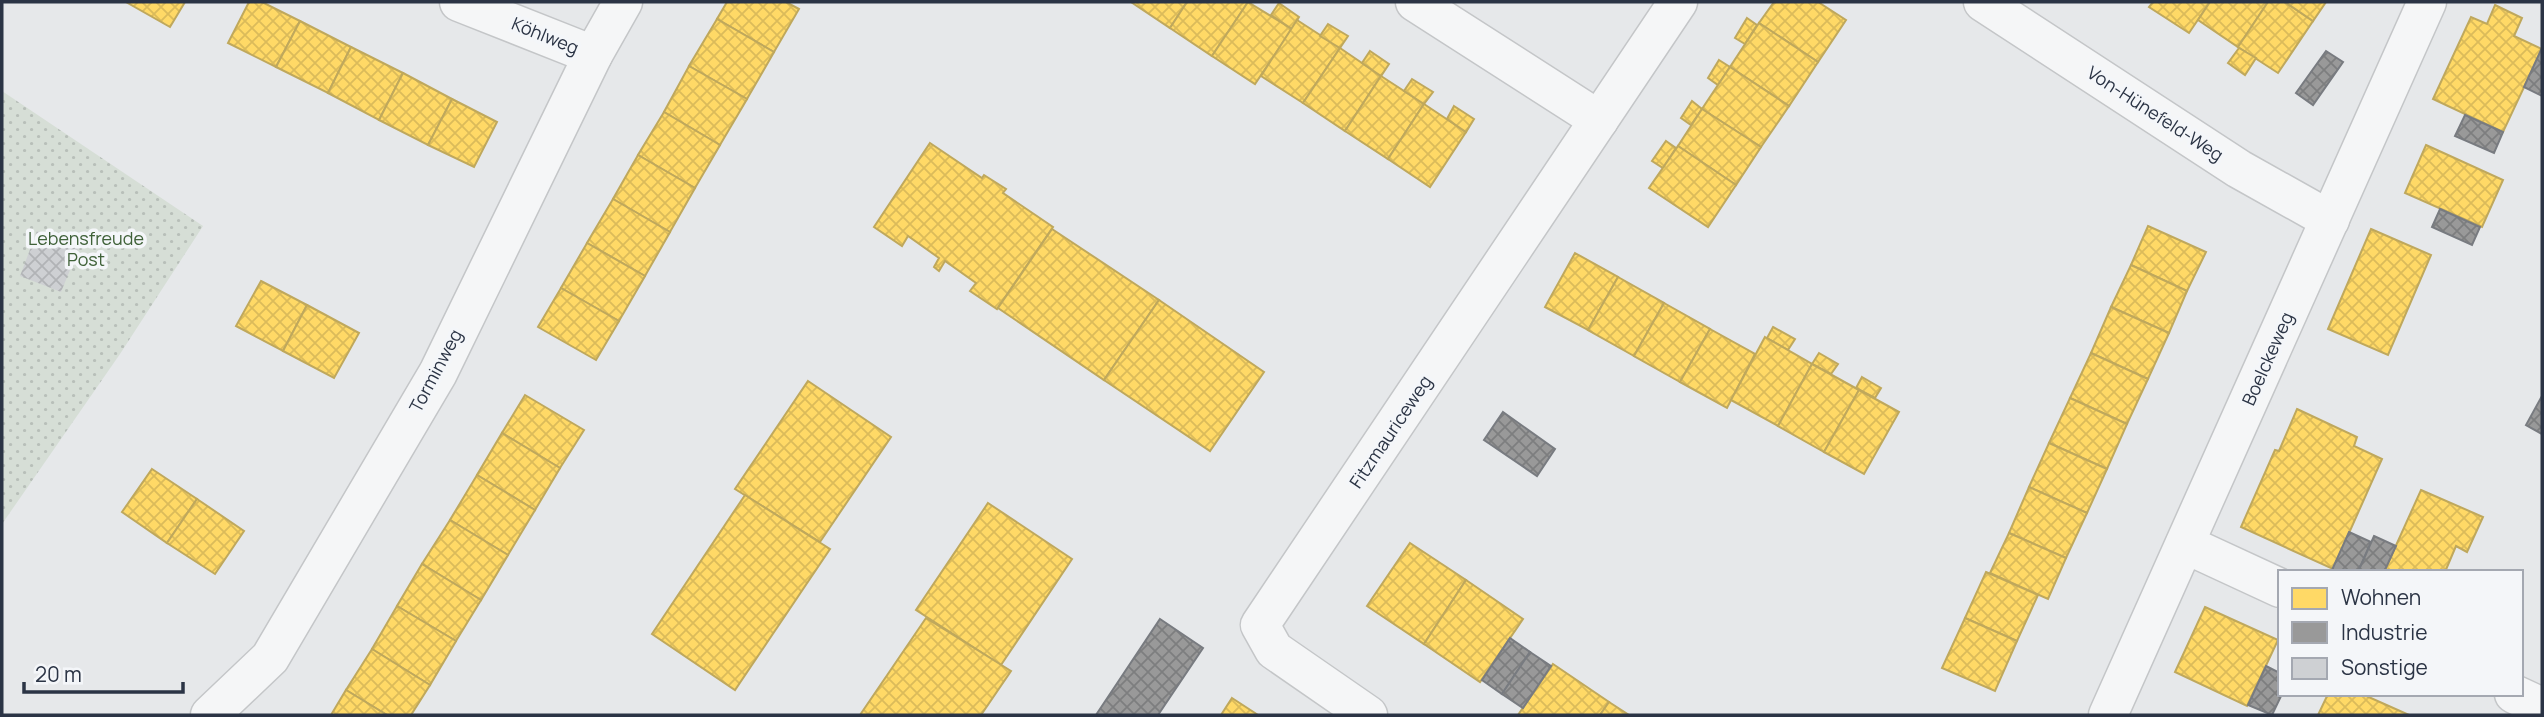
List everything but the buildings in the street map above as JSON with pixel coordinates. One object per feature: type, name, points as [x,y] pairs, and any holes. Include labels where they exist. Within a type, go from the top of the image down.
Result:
[{"type":"street","name":"Köhlweg","points":[[459,2],[593,55]]},
{"type":"street","name":"Torminweg","points":[[210,715],[270,657],[438,373],[593,55],[624,2]]},
{"type":"street","points":[[1415,2],[1599,120]]},
{"type":"street","name":"Fitzmauriceweg","points":[[1367,715],[1275,650],[1261,625],[1678,2]]},
{"type":"street","name":"Von-Hünefeld-Weg","points":[[1983,2],[2239,169],[2330,220]]},
{"type":"street","name":"Boelckeweg","points":[[2108,715],[2427,2]]},
{"type":"street","points":[[2185,544],[2278,587]]},
{"type":"street","points":[[2518,696],[2542,707]]},
{"type":"green space","name":"Lebensfreude Post","points":[[2,91],[203,226],[120,354],[2,524]]}]
